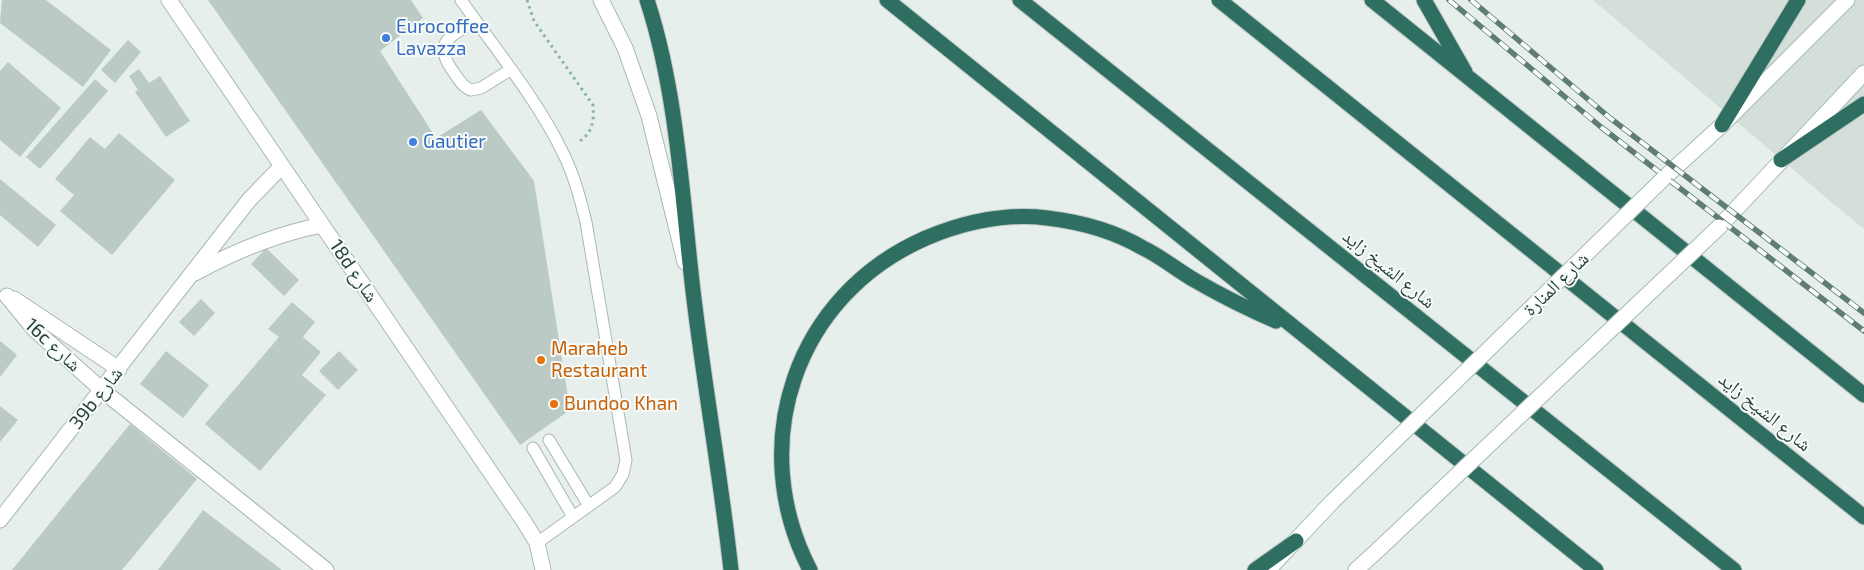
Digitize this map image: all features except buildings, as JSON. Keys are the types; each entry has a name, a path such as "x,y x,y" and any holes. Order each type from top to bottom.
{"highway":[{"path":"647,0 665,72 674,129 694,303 722,493 731,570"},
{"path":"887,0 1596,570"},
{"name":"شارع الشيخ زايد","path":"1020,0 1734,570"},
{"name":"شارع الشيخ زايد","path":"1219,0 1864,517"},
{"path":"1372,0 1864,395"},
{"path":"1424,0 1470,79"},
{"path":"1722,125 1798,0"},
{"path":"1781,160 1864,104"},
{"path":"810,570 798,547 787,513 781,478 782,433 786,406 796,372 812,339 832,309 884,261 913,244 944,230 978,221 1003,218 1046,218 1079,223 1112,233 1143,247 1225,297 1293,328"},
{"path":"1255,570 1296,541"},
{"path":"1572,551 1587,570"}],"street":[{"name":"18d شارع","path":"169,0 537,543"},
{"path":"601,0 624,48 649,116 694,303"},
{"name":"شارع المنارة","path":"1268,570 1332,502 1664,178 1722,125 1847,0"},
{"path":"1356,570 1719,227 1864,73"},
{"name":"39b شارع","path":"0,520 249,200 282,166"},
{"name":"39b شارع","path":"192,274 254,244 284,233 322,225"},
{"name":"16c شارع","path":"4,293 37,313 119,369"},
{"name":"16c شارع","path":"4,293 35,330 102,390 326,570"},
{"path":"537,543 543,570"}],"lane":[{"path":"461,0 545,121 563,153 577,187 586,222 626,460 623,474 616,487 537,543"},
{"path":"475,21 447,40 442,49 444,60 466,88 477,90 510,70"},
{"path":"549,440 589,506"},
{"path":"534,448 573,517"}],"path":[{"path":"527,0 534,22 593,105 594,121 587,136 563,153"}],"shaded area":[{"path":"1593,0 1864,0 1864,229 1836,206"}],"railway":[{"path":"1449,0 1601,127 1864,331"},
{"path":"1471,0 1610,118 1864,313"}],"place":[{"name":"Eurocoffee Lavazza","path":"386,38"},
{"name":"Gautier","path":"413,142"},
{"name":"Maraheb Restaurant","path":"541,360"},
{"name":"Bundoo Khan","path":"554,404"}]}
